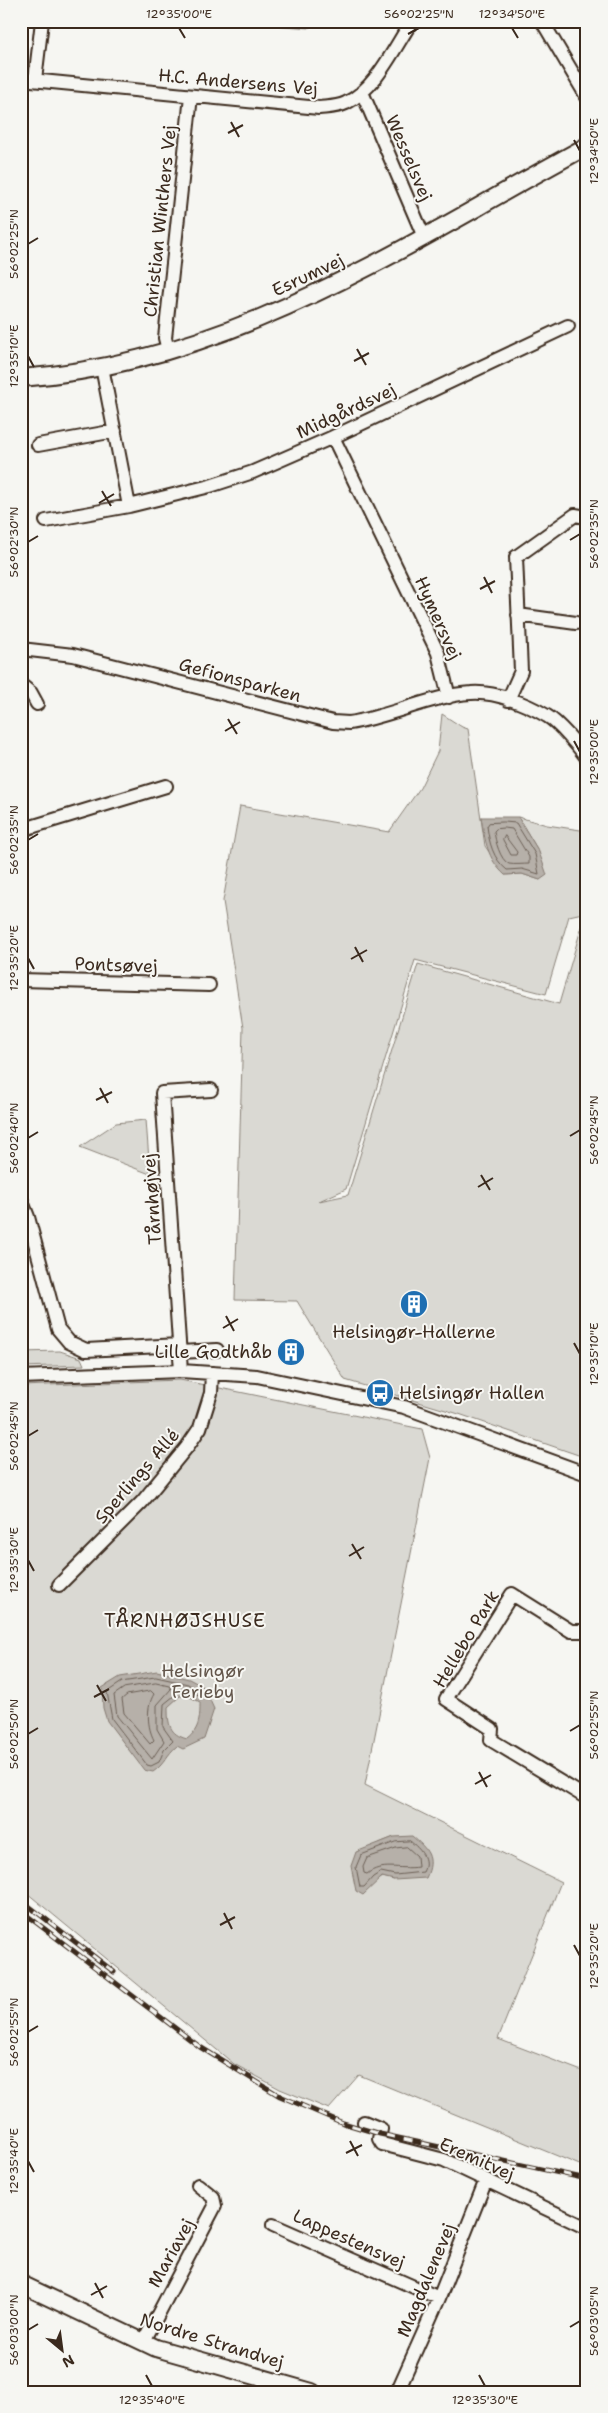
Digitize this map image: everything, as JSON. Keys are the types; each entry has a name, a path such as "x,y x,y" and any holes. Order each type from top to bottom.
{"main road":[{"name":"Esrumvej","path":"21,378 63,374 102,367 168,350 286,308 341,283 587,146"},
{"name":"Nordre Strandvej","path":"21,2284 143,2343 189,2358 312,2392"}],"street":[{"path":"35,80 42,21"},
{"name":"H.C. Andersens Vej","path":"21,79 319,108 346,103 362,92 376,76 412,21"},
{"path":"542,21 587,97"},
{"name":"Wesselsvej","path":"362,92 424,237"},
{"name":"Christian Winthers Vej","path":"168,350 166,338 191,96"},
{"name":"Midgårdsvej","path":"46,521 130,506 210,486 253,472 333,438 568,326"},
{"path":"102,367 130,506"},
{"path":"38,445 115,431"},
{"name":"Hymersvej","path":"333,438 438,653 449,697"},
{"path":"508,700 521,671 516,557 575,515 587,517"},
{"path":"518,614 576,623"},
{"name":"Gefionsparken","path":"21,649 73,654 334,722 349,724 449,697"},
{"path":"21,685 31,693 37,704"},
{"path":"449,697 472,693 508,700 549,717 587,758"},
{"path":"21,830 166,786"},
{"name":"Pontsøvej","path":"21,980 209,985"},
{"name":"Tårnhøjvej","path":"181,1371 162,1093 211,1090"},
{"path":"21,1199 28,1217 58,1329 69,1342 86,1350 217,1350"},
{"path":"21,1377 181,1371 257,1376 404,1407 587,1474"},
{"name":"Sperlings Allé","path":"59,1585 142,1502 187,1447 200,1428 211,1393 212,1373"},
{"name":"Hellebo Park","path":"587,1631 571,1631 512,1594 446,1699 492,1729 491,1740 587,1798"},
{"name":"Eremitvej","path":"364,2122 381,2129 379,2138 382,2144 444,2160 587,2228"},
{"name":"Magdalenevej","path":"397,2392 439,2298 486,2180"},
{"name":"Mariavej","path":"143,2343 215,2206 213,2197 198,2185"},
{"name":"Lappestensvej","path":"273,2225 439,2298"}],"green space":[{"path":"261,21 313,21 309,28 260,24"},
{"path":"442,714 468,729 485,846 505,875 522,874 540,880 539,852 518,817 547,825 587,831 587,912 569,916 546,994 415,960 346,1189 319,1201 348,1195 418,964 559,1004 583,922 587,923 587,1458 459,1414 345,1380 297,1301 235,1300 243,1028 223,901 240,806 389,832 420,788 438,751"},
{"path":"146,1120 150,1174 80,1147 116,1123"},
{"path":"60,1351 81,1358 84,1365 21,1367 21,1352"},
{"name":"Helsingør Ferieby","path":"180,1380 422,1429 430,1458 365,1785 561,1882 498,2039 587,2073 587,2168 359,2075 329,2109 280,2089 234,2064 21,1888 21,1386","holes":["394,1837 394,1880 383,1877 377,1881 379,1843"]}],"water":[{"path":"481,817 518,817 539,852 547,875 540,880 522,874 505,875 491,856"},
{"path":"157,1671 189,1679 204,1687 214,1709 204,1739 183,1749 177,1746 153,1772 144,1770 107,1721 103,1708 102,1688 120,1677","holes":["180,1696 190,1697 200,1702 200,1713 197,1727 187,1739 176,1734 171,1728 168,1718 168,1707"]},
{"path":"412,1836 426,1849 430,1859 426,1878 394,1880 382,1877 363,1895 356,1891 351,1866 356,1852 394,1837"}],"railway":[{"path":"21,1900 114,1972"},
{"path":"21,1911 200,2047 280,2096 343,2123 380,2134 587,2179"}],"place":[{"name":"Helsingør-Hallerne","path":"414,1304"},
{"name":"Lille Godthåb","path":"291,1352"},
{"name":"Helsingør Hallen","path":"380,1393"}],"district":[{"name":"TÅRNHØJSHUSE","path":"185,1620"}]}
